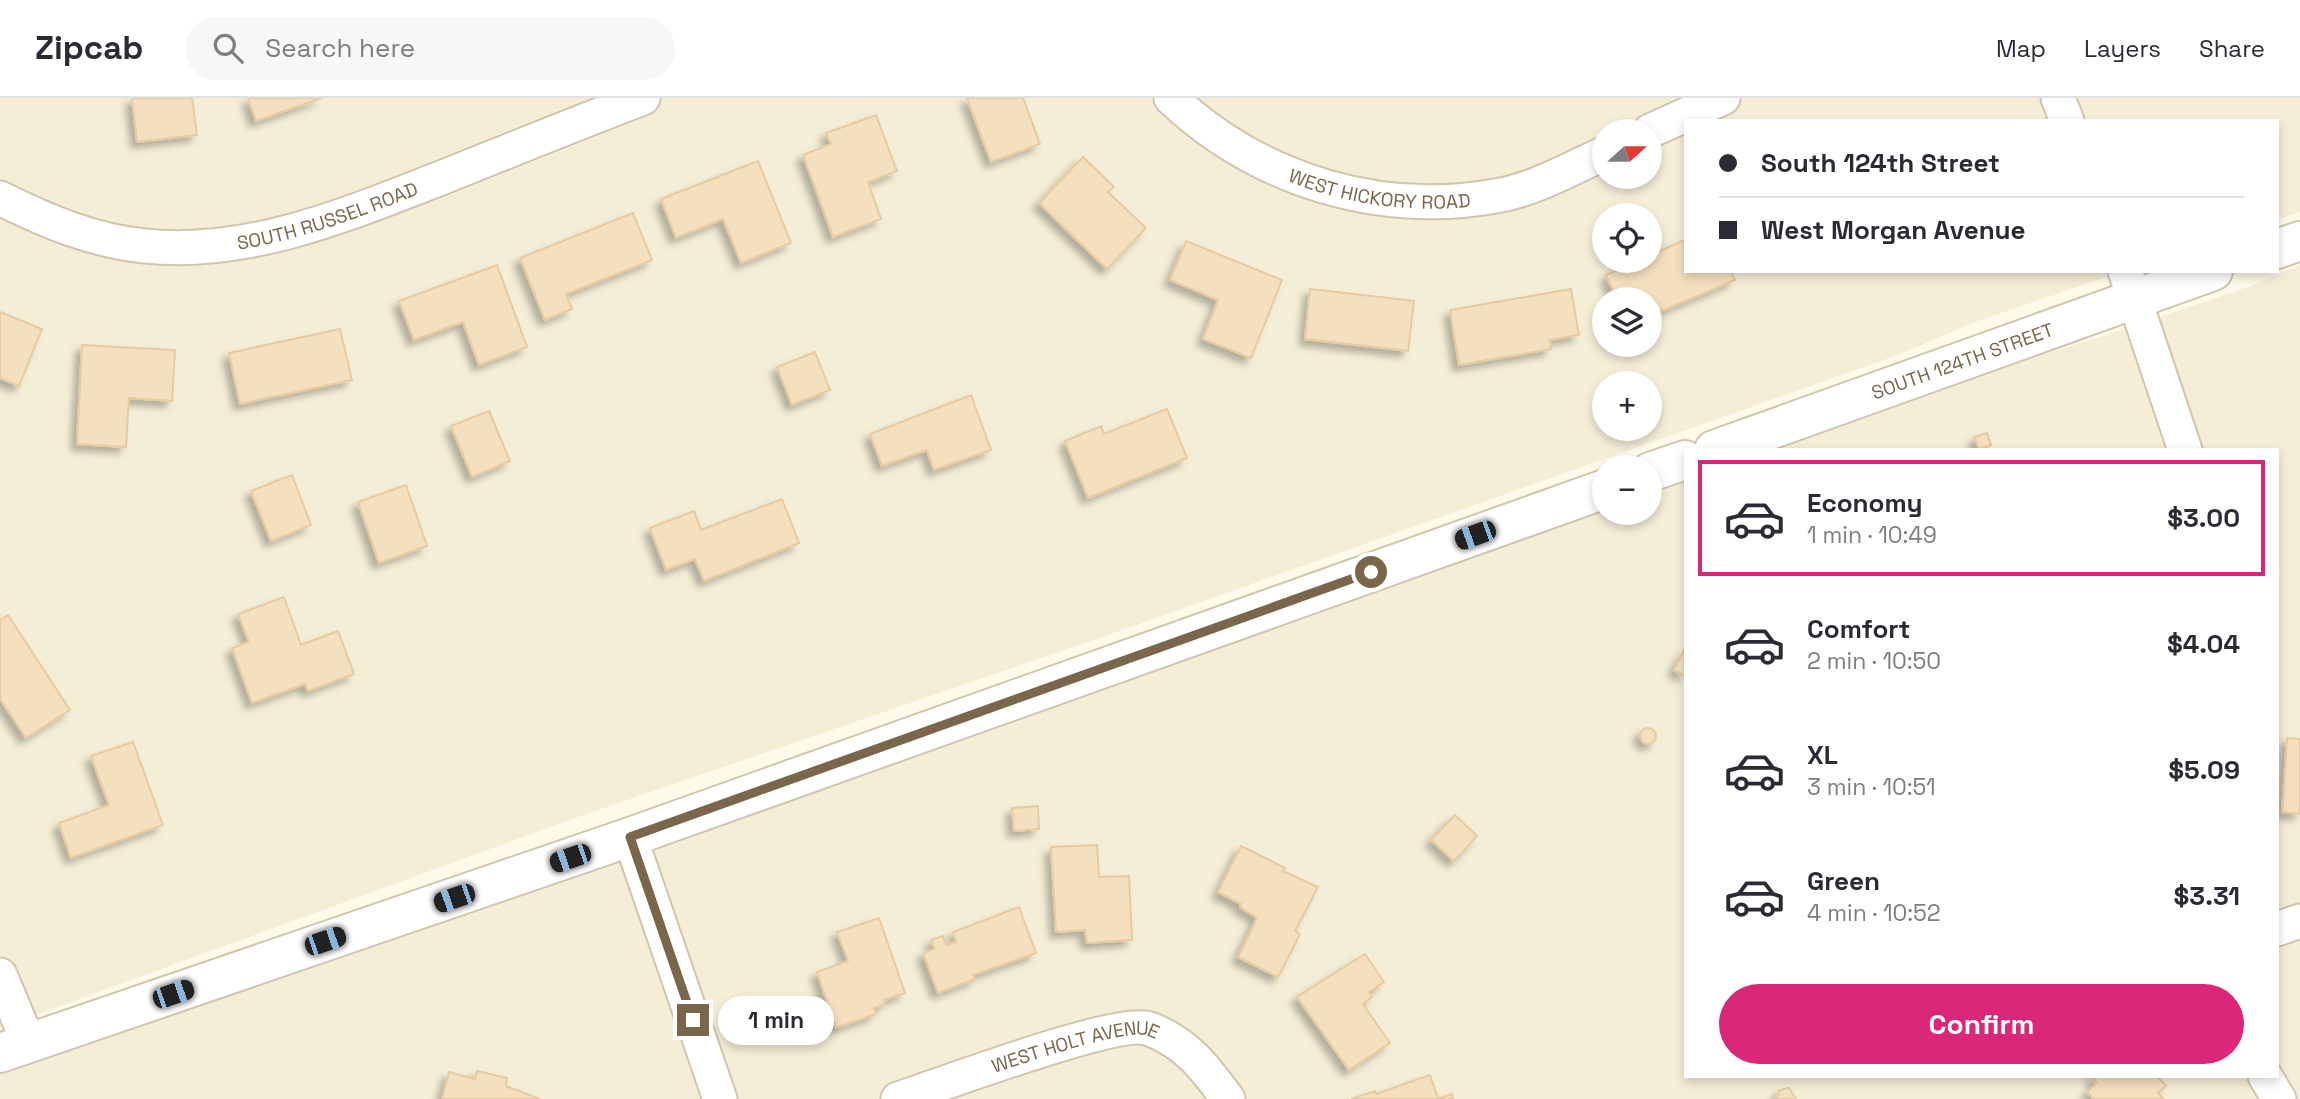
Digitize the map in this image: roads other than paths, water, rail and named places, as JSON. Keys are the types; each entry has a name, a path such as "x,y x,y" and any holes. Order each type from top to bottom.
{"street":[{"name":"WEST HICKORY ROAD","path":"1171,98 1202,127 1251,158 1310,184 1355,196 1459,201 1503,195 1539,183 1592,159"},
{"path":"1662,126 1723,98"},
{"path":"2058,98 2066,119"},
{"name":"SOUTH RUSSEL ROAD","path":"0,198 42,219 121,243 183,247 223,244 339,218 638,99"},
{"path":"2279,248 2300,240"},
{"name":"SOUTH 124TH STREET","path":"1719,448 2131,285 2202,273"},
{"path":"2131,285 2185,448"},
{"path":"1662,468 1684,460"},
{"path":"0,975 15,1045 630,837 1592,494"},
{"path":"630,837 720,1099"},
{"path":"2279,928 2300,921"},
{"name":"WEST HOLT AVENUE","path":"898,1099 1083,1037 1147,1027 1194,1054 1228,1099"},
{"path":"2266,1078 2279,1099"}]}
